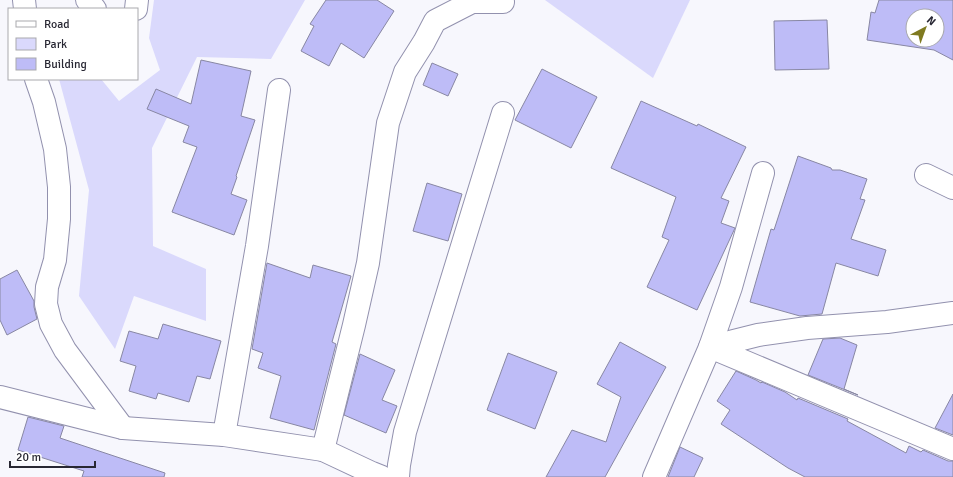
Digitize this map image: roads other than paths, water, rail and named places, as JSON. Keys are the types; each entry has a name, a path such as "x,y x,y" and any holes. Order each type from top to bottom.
{"street":[{"path":"87,0 95,8"},
{"path":"323,450 351,340 368,263 388,124 405,72 435,21 472,2 503,2"},
{"path":"36,80 44,102 55,149 59,187 59,219 54,260 47,287 46,304 51,324 65,350 123,428"},
{"path":"224,435 257,246 279,90"},
{"path":"398,477 405,432 503,113"},
{"path":"654,477 710,347 731,287 763,173"},
{"path":"926,175 953,188"},
{"path":"710,347 758,335 807,328 887,322 953,313"},
{"path":"710,347 953,449"},
{"path":"0,397 123,428 224,435 323,450 382,477"}]}
